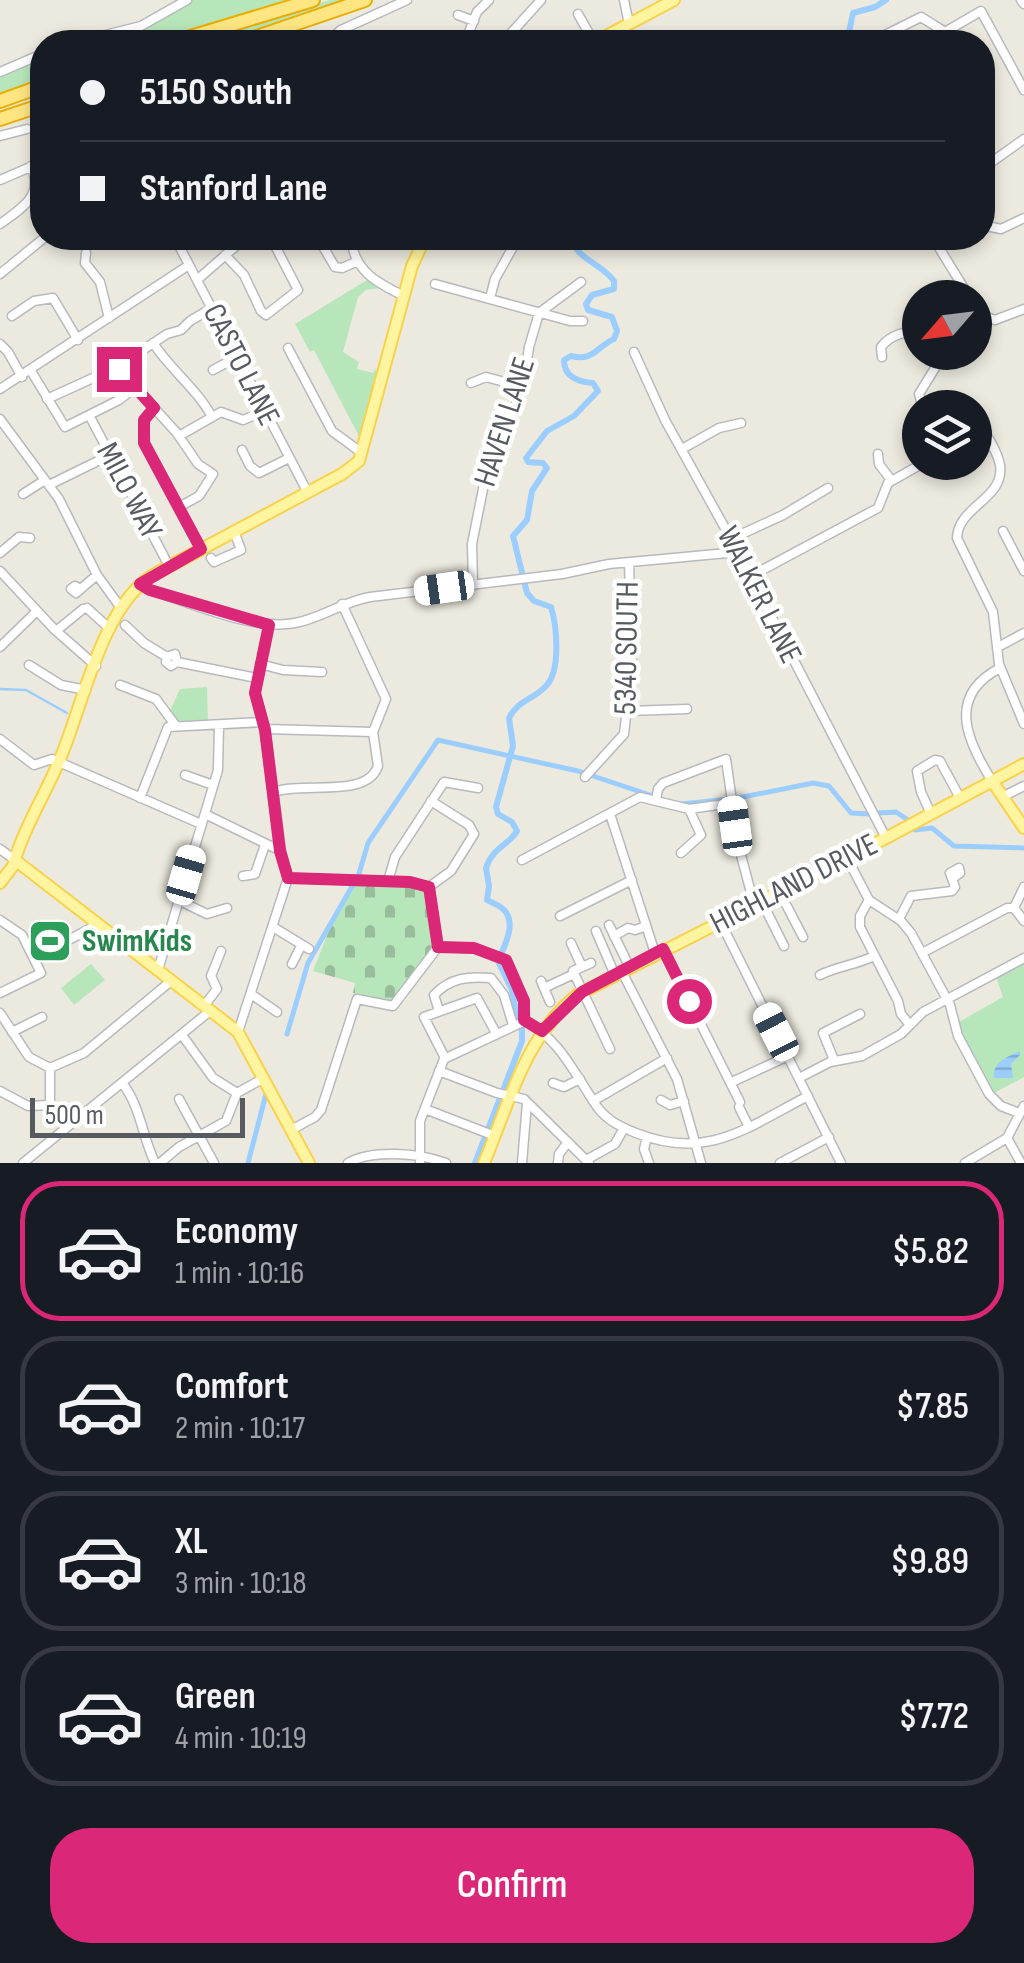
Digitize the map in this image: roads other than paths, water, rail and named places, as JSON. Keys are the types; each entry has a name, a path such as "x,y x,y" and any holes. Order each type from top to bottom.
{"highway":[{"path":"214,30 313,0"},
{"path":"277,30 365,0"},
{"path":"0,101 30,90"},
{"path":"0,119 30,109"}],"main road":[{"path":"617,30 674,0"},
{"path":"0,881 10,873 59,762 110,629 140,584 349,470 362,452 418,250"},
{"name":"HIGHLAND DRIVE","path":"484,1163 489,1134 505,1095 542,1031 582,992 1024,764"},
{"path":"992,781 1024,828"},
{"path":"14,860 238,1032 309,1163"}],"street":[{"path":"125,30 141,26 187,0"},
{"path":"341,30 407,0"},
{"path":"470,30 488,0"},
{"path":"513,30 541,0"},
{"path":"624,0 629,24"},
{"path":"948,30 979,11 990,30"},
{"path":"578,14 587,30"},
{"path":"458,15 474,21"},
{"path":"895,30 920,17 942,30"},
{"path":"995,39 1024,90"},
{"path":"0,72 30,59"},
{"path":"0,136 27,129"},
{"path":"995,160 1024,139"},
{"path":"0,180 30,166"},
{"path":"0,224 30,197"},
{"path":"995,228 1001,230 1024,218"},
{"path":"0,274 30,249"},
{"name":"CASTO LANE","path":"181,250 308,492"},
{"path":"197,280 232,250"},
{"path":"225,256 244,275 263,314 298,290 277,250"},
{"path":"326,250 337,268 358,260"},
{"path":"355,250 370,278 404,296"},
{"path":"490,298 495,279 511,250"},
{"path":"940,250 959,280"},
{"path":"86,252 85,263 100,282 110,318"},
{"path":"0,388 189,265"},
{"name":"HAVEN LANE","path":"473,585 472,538 488,470 523,386 539,313 582,282"},
{"path":"435,284 577,323 583,321"},
{"path":"12,316 34,301 53,298 78,340"},
{"path":"47,400 117,367 212,308"},
{"path":"992,319 1024,308"},
{"path":"882,356 885,342 902,334"},
{"path":"153,343 173,371 201,396 212,417"},
{"path":"0,344 22,376"},
{"path":"288,348 332,431 362,452"},
{"name":"WALKER LANE","path":"634,352 654,399 886,838"},
{"path":"213,370 237,357"},
{"path":"117,367 179,436 198,464 212,474 198,496 179,507"},
{"path":"32,370 64,426 136,388"},
{"path":"472,383 486,377 523,386"},
{"path":"154,408 144,420 143,437 201,549"},
{"path":"179,436 223,412 245,420 265,411"},
{"name":"MILO WAY","path":"89,416 170,566"},
{"path":"0,419 64,506 96,575 121,608"},
{"path":"682,449 719,428 741,422"},
{"path":"992,448 1000,472 993,491 962,519 957,538 993,612 1000,668 1024,724"},
{"path":"242,450 250,466 259,472 289,458"},
{"path":"878,454 891,480"},
{"path":"23,494 110,455"},
{"path":"295,469 307,464"},
{"path":"750,576 878,508 891,480 902,474"},
{"path":"731,539 828,488"},
{"path":"1004,531 1024,572"},
{"path":"211,558 214,562 241,550 234,532"},
{"path":"0,553 19,537 30,538"},
{"path":"140,584 269,625 304,622 342,604 629,563 738,552"},
{"name":"5340 SOUTH","path":"587,774 622,738 628,711 632,664 629,563"},
{"path":"0,571 56,631 96,666"},
{"path":"78,588 96,575"},
{"path":"274,792 291,786 353,786 366,782 378,766 372,732 386,699 342,604"},
{"path":"56,631 85,608 110,629"},
{"path":"0,647 37,611"},
{"path":"125,625 144,644 166,657 175,654 177,662 257,678"},
{"path":"238,1032 288,878 280,851 264,726 255,696 269,625"},
{"path":"998,647 1024,633"},
{"path":"260,664 283,670 322,672"},
{"path":"29,665 62,686 86,690"},
{"path":"992,781 970,739 966,719 974,689 1000,668"},
{"path":"120,686 156,699 172,727"},
{"path":"628,711 687,709"},
{"path":"158,970 218,768 220,726"},
{"path":"172,727 264,726 372,732"},
{"path":"140,798 172,727"},
{"path":"0,739 33,765 48,758 201,824"},
{"path":"657,798 663,783 726,759 738,844 758,902 784,946"},
{"path":"931,814 920,789 920,767 940,761 960,798"},
{"path":"186,774 213,784"},
{"path":"388,881 396,858 444,782 478,788"},
{"path":"1005,796 1024,786"},
{"path":"522,860 640,797 689,808 732,800"},
{"path":"429,887 451,871 474,834 468,825 431,801"},
{"path":"682,854 701,836 689,808"},
{"path":"205,814 280,851"},
{"path":"610,814 646,926 732,1082 750,1127"},
{"path":"242,876 255,875 265,845"},
{"path":"0,849 14,860"},
{"path":"847,858 869,900 908,928 947,1000 958,1036 989,1094 1001,1106 1021,1110 1008,1138 976,1160 964,1163"},
{"path":"288,878 410,882 429,887"},
{"path":"898,920 910,896 952,892 953,878"},
{"path":"560,916 632,880"},
{"path":"292,1130 320,1112 357,999 393,1006 438,947 429,887"},
{"path":"1014,908 1024,887"},
{"path":"779,891 803,937"},
{"path":"178,900 208,914 227,908"},
{"path":"869,900 860,922 910,1026"},
{"path":"922,953 1004,909 1014,908"},
{"path":"1014,908 1024,921"},
{"path":"0,920 22,935 40,973 0,993"},
{"path":"720,921 841,1163"},
{"path":"34,959 98,924"},
{"path":"609,925 621,970"},
{"path":"614,936 626,928 646,926"},
{"path":"273,927 305,948 292,964"},
{"path":"596,932 621,970 667,1058 701,1163"},
{"path":"571,943 582,968 582,992 610,1049"},
{"path":"438,947 474,948 509,965 524,1001 524,1020"},
{"path":"22,1163 182,1035 207,1008 217,989 212,976 222,951"},
{"path":"820,975 874,956"},
{"path":"799,1078 834,1060 858,1057 897,1036 919,1014 1024,958"},
{"path":"550,1002 542,984 582,968"},
{"path":"438,1011 434,996 444,986 465,977 493,979 504,995 513,1025"},
{"path":"50,1068 84,1053 171,981"},
{"path":"251,994 278,1012"},
{"path":"445,1058 424,1017 477,998 496,1034"},
{"path":"0,1013 29,1057 50,1068"},
{"path":"834,1060 824,1032 860,1014"},
{"path":"12,1032 42,1017"},
{"path":"420,1160 420,1125 445,1058 524,1020"},
{"path":"524,1020 558,1045 608,1119 670,1145 723,1138 808,1096"},
{"path":"182,1035 213,1078 237,1092"},
{"path":"732,1082 788,1056"},
{"path":"594,1100 667,1058"},
{"path":"50,1068 50,1105 65,1128"},
{"path":"439,1071 527,1103 587,1162 615,1144 624,1128"},
{"path":"123,1084 137,1105 146,1144 158,1163 228,1119 237,1092 264,1078"},
{"path":"553,1084 564,1087 580,1079"},
{"path":"0,1091 28,1106 50,1105"},
{"path":"180,1099 214,1163"},
{"path":"662,1100 670,1105 684,1101"},
{"path":"522,1163 527,1103"},
{"path":"425,1109 489,1134"},
{"path":"648,1137 644,1149 649,1163"},
{"path":"780,1163 829,1137"},
{"path":"1008,1138 1021,1163"},
{"path":"558,1163 568,1142"},
{"path":"348,1163 365,1155 446,1163"}],"water":[{"path":"1020,1051 1011,1064 1013,1078 994,1078 998,1064"}],"waterway":[{"path":"849,30 853,13 886,0"},
{"path":"517,1018 512,990 498,961 509,921 503,909 487,900 486,868 492,856 517,831 512,822 498,814 496,807 513,746 509,718 551,679 556,648 551,607 534,601 527,593 513,536 527,520 532,491 547,468 526,458 547,431 574,416 598,391 593,383 569,374 564,360 590,355 614,339 617,331 612,317 588,310 586,304 592,295 614,289 614,281 577,250"},
{"path":"0,689 26,690 67,713"},
{"path":"358,877 368,843 438,740 578,771 656,797"},
{"path":"733,799 813,783 829,786 851,813 869,814"},
{"path":"681,804 730,799"},
{"path":"878,813 896,812 908,820"},
{"path":"915,830 932,828 954,846 1024,848"},
{"path":"287,1034 308,963 354,883"},
{"path":"475,1163 522,1041 522,1027"},
{"path":"248,1163 266,1094"}],"place":[{"name":"SwimKids","path":"50,941"}]}
